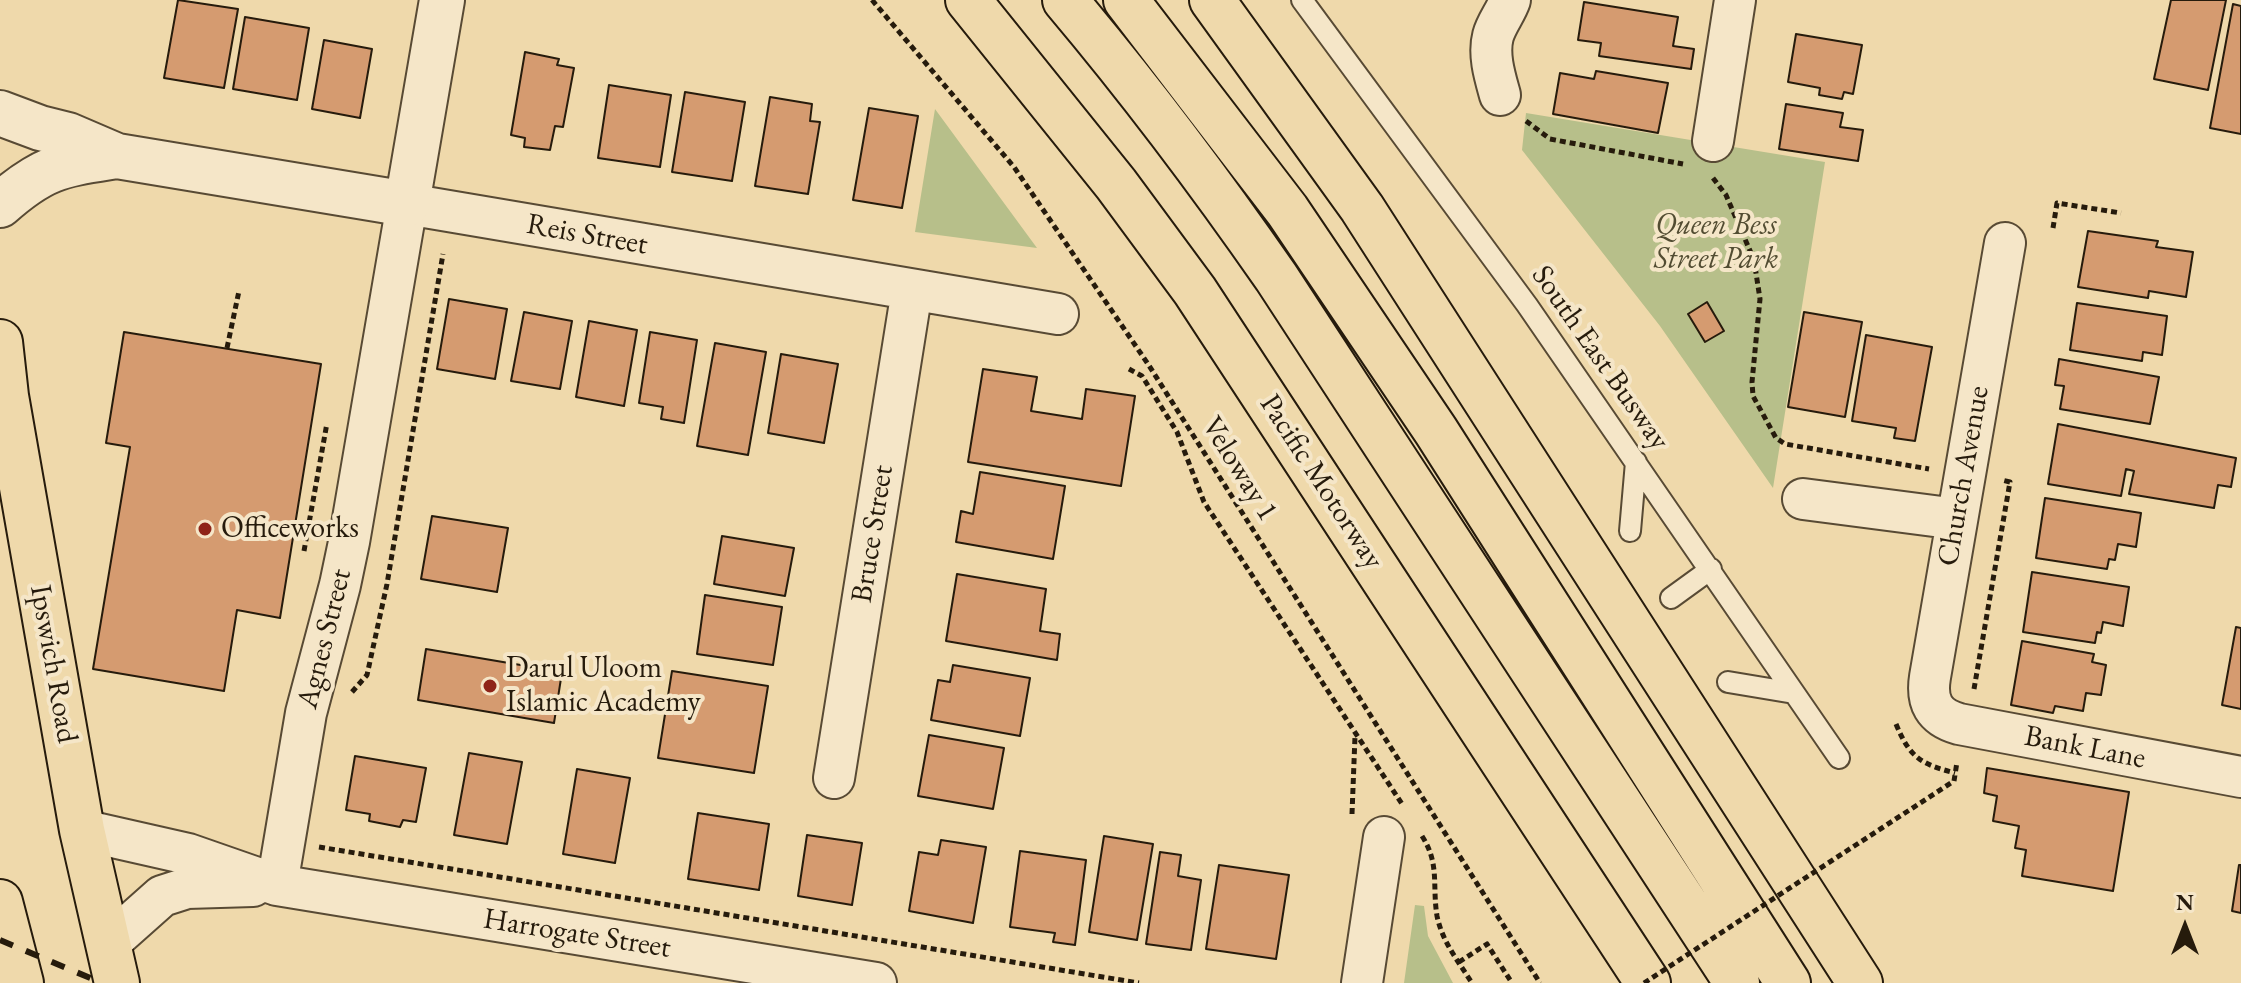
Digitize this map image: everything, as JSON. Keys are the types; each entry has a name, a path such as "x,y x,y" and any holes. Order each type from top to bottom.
{"highway":[{"name":"Pacific Motorway","path":"968,0 1097,159 1195,291 1646,983"},
{"path":"1065,0 1163,121 1267,265 1737,983"},
{"path":"1126,0 1305,236 1436,431 1788,983"},
{"path":"1212,0 1362,208 1860,983"},
{"name":"Ipswich Road","path":"0,342 6,396 82,830 112,964"},
{"path":"0,902 21,983"}],"street":[{"path":"407,204 442,0"},
{"path":"1500,95 1493,65 1493,32 1510,0"},
{"path":"1704,159 1735,0"},
{"name":"Reis Street","path":"0,113 68,135 117,156 1058,314"},
{"name":"Reis Street","path":"0,205 22,185 53,167 117,156"},
{"name":"Agnes Street","path":"277,885 306,713 349,542 407,204"},
{"name":"Church Avenue","path":"1953,706 1929,699 1929,685 2005,243"},
{"name":"Bruce Street","path":"834,778 912,290"},
{"path":"1803,499 1957,519"},
{"name":"Bank Lane","path":"1953,706 1946,719 1959,724 2241,777"},
{"name":"Harrogate Street","path":"82,830 188,854 277,885 876,983"},
{"path":"1362,983 1384,837"},
{"name":"Harrogate Street","path":"112,964 154,902 173,892 187,888 277,885"}],"lane":[{"name":"South East Busway","path":"1302,0 1527,305 1839,758"},
{"path":"1630,531 1636,462"},
{"path":"1671,598 1711,569"},
{"path":"1728,682 1794,693"}],"path":[{"name":"Veloway 1","path":"872,0 1014,167 1148,364 1330,656 1540,983"},
{"path":"1500,95 1539,133 1550,139 1704,159 1726,195 1754,260 1760,299 1753,396 1776,438 1785,444 2010,482 1953,706"},
{"path":"2053,228 2057,203 2121,213"},
{"path":"227,348 239,291"},
{"path":"1129,369 1142,376 1170,421 1204,502 1355,735 1352,815 1384,837"},
{"path":"304,553 329,412"},
{"path":"1646,983 1954,781 1956,766"},
{"path":"312,846 1139,983"},
{"path":"1472,983 1459,962 1487,944 1512,983"}],"green space":[{"path":"935,109 1037,248 915,232"},
{"name":"Queen Bess Street Park","path":"1526,113 1825,162 1773,488 1660,326 1522,150"},
{"path":"1415,905 1424,906 1428,936 1453,983 1404,983"}],"building":[{"path":"178,0 238,9 224,88 164,78"},
{"path":"2171,0 2226,0 2208,90 2154,79"},
{"path":"1584,2 1678,17 1673,46 1694,49 1691,69 1599,56 1601,43 1578,40"},
{"path":"2233,4 2241,6 2241,134 2210,128"},
{"path":"245,17 309,28 297,100 233,89"},
{"path":"1796,34 1862,45 1853,94 1844,92 1842,99 1819,95 1820,88 1788,82"},
{"path":"324,40 372,49 360,118 312,109"},
{"path":"525,52 559,59 557,65 574,68 563,127 555,126 550,150 524,147 525,138 511,135"},
{"path":"1596,71 1668,83 1658,133 1553,114 1560,73 1594,79"},
{"path":"609,85 671,95 660,167 598,158"},
{"path":"685,92 745,102 732,181 672,172"},
{"path":"770,97 812,104 810,121 820,122 808,194 755,186"},
{"path":"1786,104 1843,113 1840,127 1863,130 1858,161 1779,149"},
{"path":"869,108 918,116 902,208 853,200"},
{"path":"2088,231 2158,241 2156,247 2193,252 2186,297 2149,291 2148,298 2078,287"},
{"path":"449,299 507,309 495,379 437,369"},
{"path":"1707,302 1724,331 1705,342 1688,314"},
{"path":"2077,303 2167,316 2162,355 2143,352 2142,361 2070,350"},
{"path":"524,312 572,321 560,389 511,381"},
{"path":"1804,312 1862,322 1845,417 1788,407"},
{"path":"589,321 637,330 624,406 576,397"},
{"name":"Officeworks","path":"124,332 321,364 280,618 237,610 224,691 93,669 130,447 106,443"},
{"path":"650,332 697,340 684,423 661,419 663,407 639,403"},
{"path":"1866,335 1932,347 1915,441 1894,438 1896,428 1852,421"},
{"path":"715,343 766,352 748,455 697,446"},
{"path":"781,354 838,364 824,443 768,433"},
{"path":"2059,359 2159,377 2150,424 2060,409 2064,386 2055,385"},
{"path":"983,369 1037,377 1031,411 1082,419 1086,389 1135,396 1121,486 968,462"},
{"path":"2058,424 2236,458 2231,487 2218,485 2214,508 2129,494 2134,471 2126,469 2121,496 2048,484"},
{"path":"980,472 1065,486 1053,559 956,542 961,511 973,514"},
{"path":"2045,498 2141,513 2136,547 2118,544 2115,560 2109,559 2107,569 2036,558"},
{"path":"432,516 508,528 497,592 421,579"},
{"path":"722,536 794,548 785,596 714,584"},
{"path":"2032,572 2129,587 2123,626 2103,622 2095,643 2023,632"},
{"path":"957,574 1046,589 1040,631 1060,634 1057,660 946,641"},
{"path":"705,595 782,607 773,665 697,654"},
{"path":"2236,627 2241,628 2241,709 2222,705"},
{"path":"2022,641 2094,654 2092,662 2106,665 2101,695 2086,693 2083,711 2055,706 2053,713 2011,705"},
{"name":"Darul Uloom Islamic Academy","path":"426,649 562,672 554,723 418,700"},
{"path":"953,665 1030,678 1020,736 931,720 938,680 950,682"},
{"path":"672,671 768,686 754,773 658,758"},
{"path":"929,735 1004,748 993,809 918,796"},
{"path":"469,753 522,762 507,844 454,835"},
{"path":"355,756 426,768 416,822 403,820 400,827 369,821 370,814 346,810"},
{"path":"1987,768 2129,792 2113,891 2022,876 2026,850 2015,848 2019,826 1993,821 1997,796 1984,793"},
{"path":"577,769 630,778 615,863 563,854"},
{"path":"698,813 769,824 759,890 688,879"},
{"path":"807,835 862,843 852,905 798,896"},
{"path":"1104,836 1153,844 1137,940 1089,932"},
{"path":"941,840 986,847 973,923 909,911 919,852 938,855"},
{"path":"1020,851 1086,860 1075,945 1053,942 1055,933 1010,927"},
{"path":"1160,852 1181,855 1178,876 1201,880 1191,950 1146,944"},
{"path":"1219,865 1289,875 1276,959 1206,949"},
{"path":"2241,865 2241,913 2232,911"}],"railway":[{"path":"0,940 102,983"}],"place":[{"name":"Officeworks","path":"205,529"},
{"name":"Darul Uloom Islamic Academy","path":"490,686"}]}
